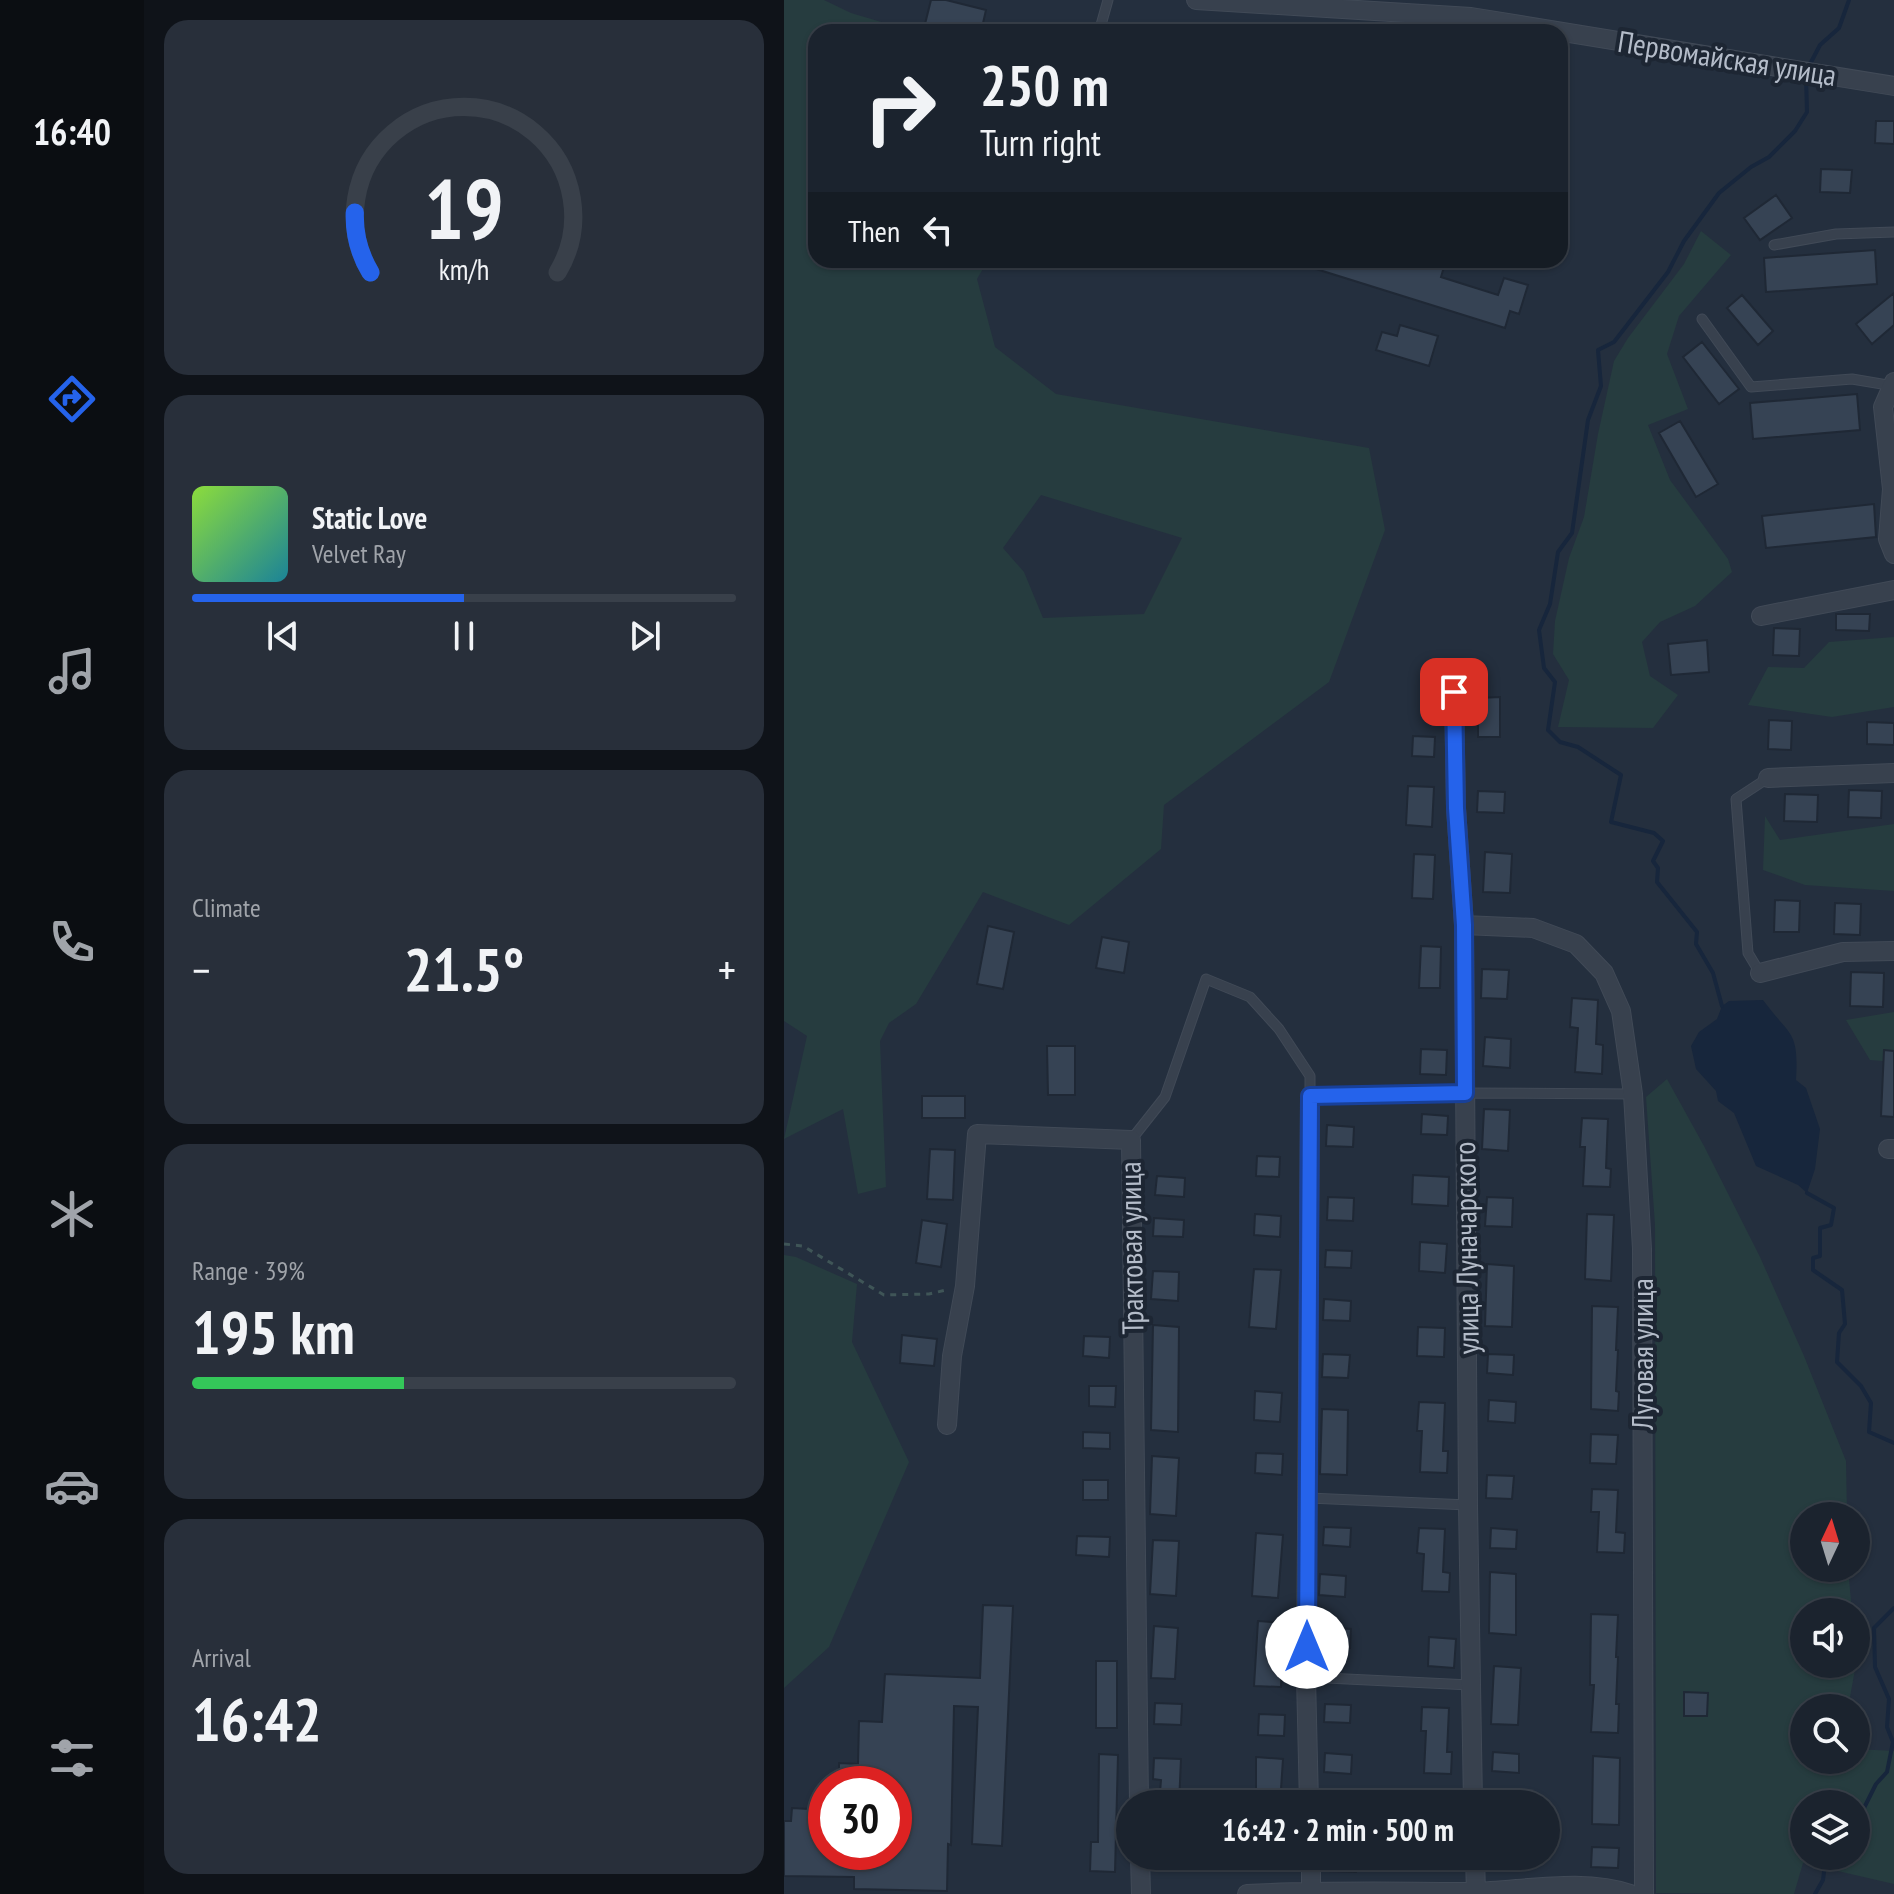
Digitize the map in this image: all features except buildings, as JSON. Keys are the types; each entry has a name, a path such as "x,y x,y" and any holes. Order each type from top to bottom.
{"street":[{"name":"Первомайская улица","path":"1196,0 1471,17 1514,24"},
{"name":"Первомайская улица","path":"1568,33 1894,86"},
{"path":"1894,384 1883,407 1892,489 1888,539 1894,554"},
{"path":"1761,616 1894,590"},
{"name":"улица Луначарского","path":"1454,692 1456,808 1464,925 1473,1790"},
{"path":"1768,778 1894,773"},
{"name":"Луговая улица","path":"1464,925 1533,928 1576,944 1604,973 1621,1011 1633,1094 1642,1249 1644,1894"},
{"path":"1760,973 1843,952 1894,951"},
{"path":"1309,1790 1306,1677 1310,1096"},
{"name":"Трактовая улица","path":"947,1425 952,1356 965,1286 977,1134 1131,1140 1139,1790"},
{"path":"1140,1870 1141,1894"},
{"path":"1311,1870 1311,1892"},
{"path":"1475,1870 1476,1893"},
{"path":"1247,1894 1476,1893 1559,1887 1613,1888 1630,1894"}],"lane":[{"path":"1101,24 1108,0"},
{"path":"1774,245 1836,234 1894,232"},
{"path":"1702,319 1751,387 1852,379 1894,384"},
{"path":"1760,973 1748,953 1736,799 1768,778"},
{"path":"1131,1140 1165,1097 1206,979 1250,997 1279,1029 1310,1076 1310,1096 1633,1094"},
{"path":"1309,1498 1468,1505"},
{"path":"1306,1677 1470,1685"}],"path":[{"path":"784,1244 803,1246 884,1295 929,1294 965,1286"}],"green space":[{"path":"784,0 824,0 851,13 888,24 808,24 808,268 983,268 977,279 995,347 1056,394 1369,448 1385,530 1329,682 1164,805 1161,849 1069,925 983,892 916,1004 889,1023 880,1041 886,1187 858,1194 843,1109 784,1139 807,1036 784,1021","holes":["1041,495 1182,538 1144,614 1043,618 1024,572 1003,548"]},
{"path":"1701,231 1731,255 1679,316 1667,354 1688,409 1648,425 1670,480 1728,559 1732,572 1695,606 1660,622 1642,642 1650,676 1678,695 1653,728 1558,727 1569,680 1553,654 1555,621 1569,558 1584,517 1614,361 1684,264"},
{"path":"1894,637 1894,707 1832,717 1748,705 1768,667 1804,668 1829,642"},
{"path":"1765,816 1780,840 1894,824 1894,891 1805,885 1763,870"},
{"path":"1894,1012 1894,1062 1870,1060 1846,1020"},
{"path":"1667,1079 1760,1257 1846,1461 1847,1502 1790,1502 1790,1582 1849,1582 1851,1598 1790,1598 1790,1678 1853,1678 1851,1694 1790,1694 1790,1774 1870,1774 1870,1750 1894,1751 1894,1884 1833,1870 1870,1870 1870,1790 1790,1790 1790,1870 1801,1870 1794,1894 1656,1893 1655,1225 1646,1097"},
{"path":"784,1255 796,1257 857,1284 852,1342 909,1462 829,1647 784,1688"}],"water":[{"path":"1763,1000 1791,1035 1796,1051 1796,1080 1806,1088 1820,1129 1815,1169 1807,1193 1798,1185 1756,1166 1734,1113 1718,1101 1716,1091 1696,1069 1691,1046 1699,1032 1717,1019 1722,1006 1729,1001"}],"waterway":[{"path":"1808,68 1820,45 1839,28 1849,0"},
{"path":"1722,1006 1713,973 1696,944 1697,932 1657,882 1658,868 1653,861 1663,841 1654,833 1611,822 1621,775 1578,747 1560,742 1548,730 1555,682 1544,668 1539,630 1550,604 1558,552 1572,533 1588,420 1601,386 1598,350 1614,342 1668,272 1684,241 1719,193 1751,167 1769,157 1795,131 1807,112 1806,76"},
{"path":"1807,1193 1834,1208 1831,1225 1820,1228 1820,1256 1813,1258 1813,1270 1842,1290 1845,1324 1839,1333 1837,1362 1861,1386 1871,1403 1869,1432 1894,1443"},
{"path":"1870,1796 1887,1772 1893,1742 1887,1727 1889,1699 1875,1667 1874,1628 1894,1608"},
{"path":"1815,1894 1823,1880 1824,1870"}],"route":[{"path":"1307,1647 1310,1096 1465,1093 1464,925 1456,808 1454,692"}]}
